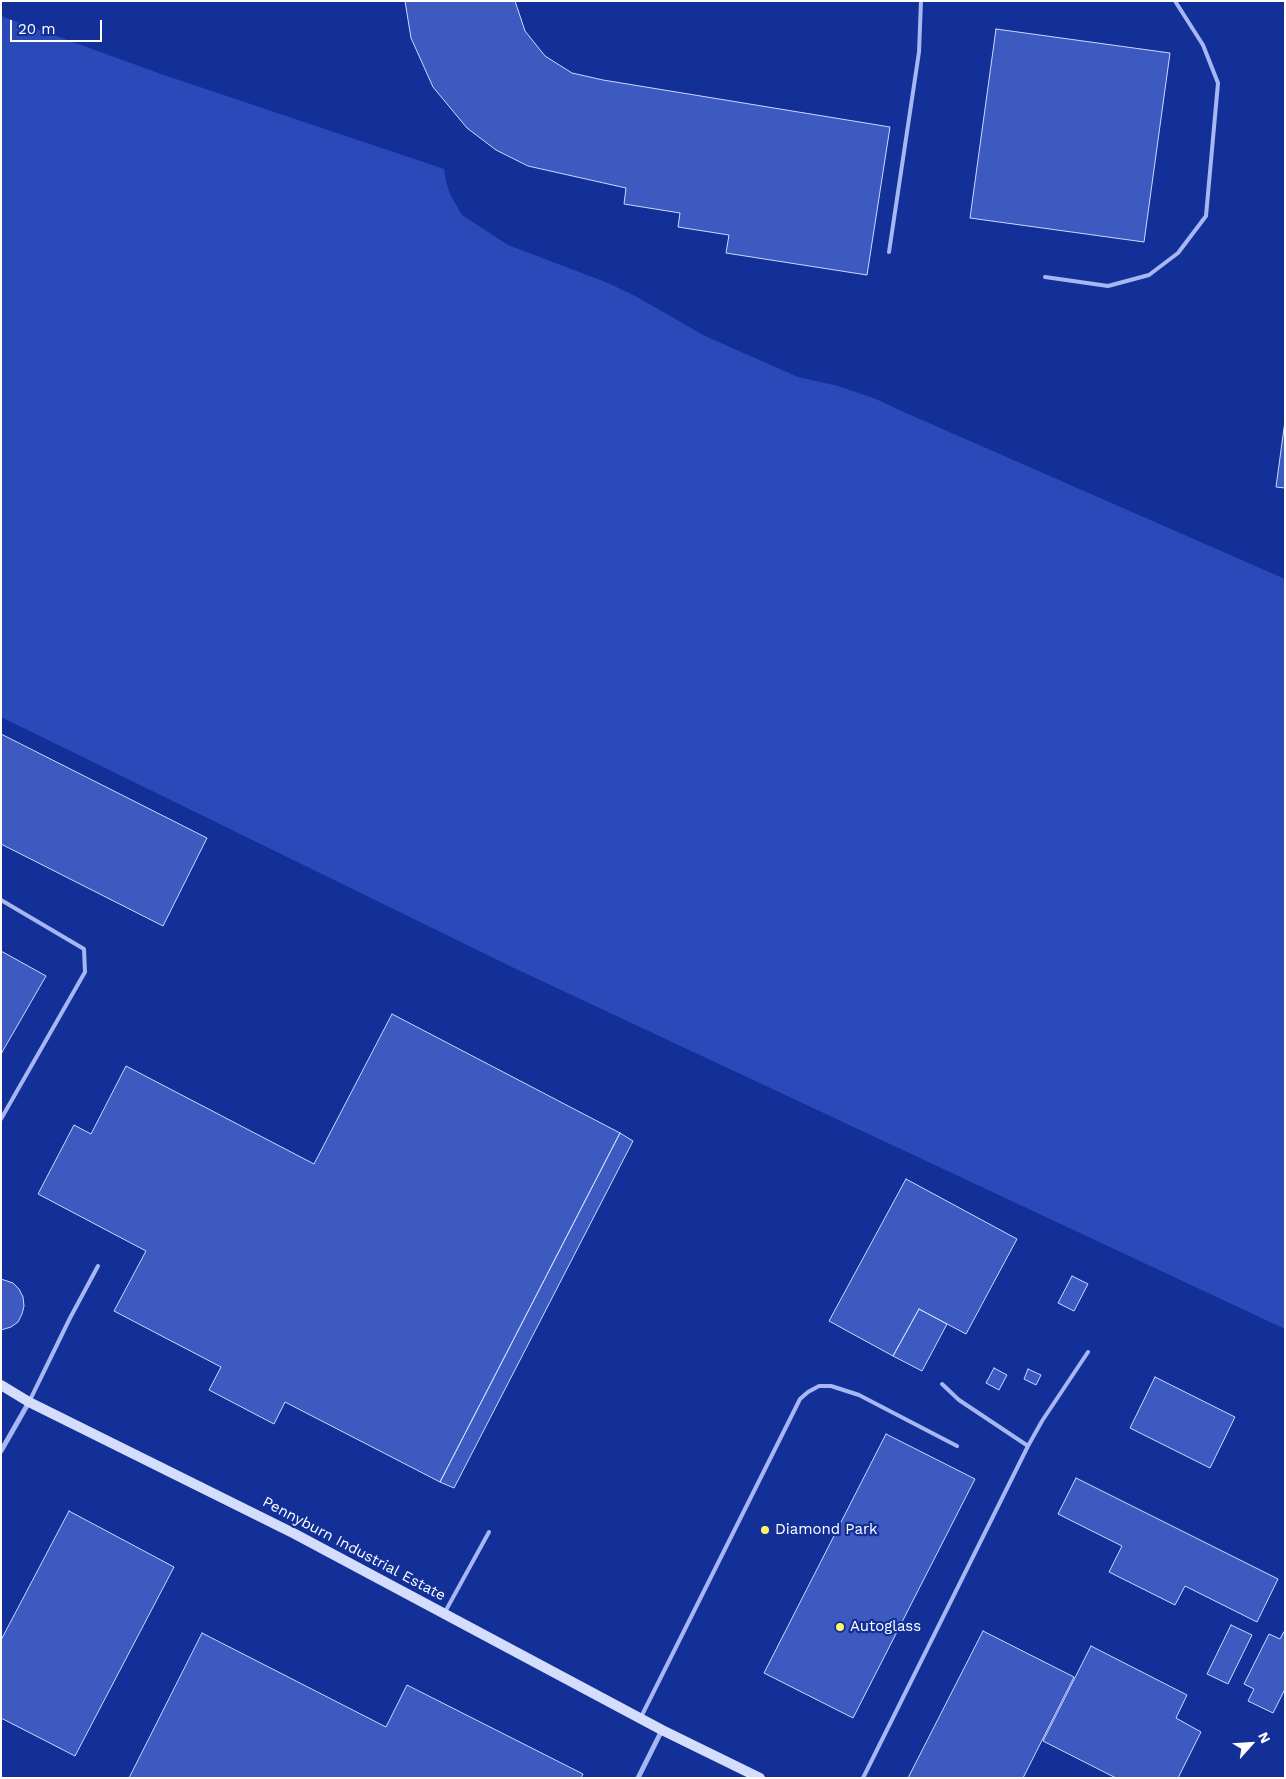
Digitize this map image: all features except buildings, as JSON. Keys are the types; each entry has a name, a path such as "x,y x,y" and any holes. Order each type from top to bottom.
{"street":[{"name":"Pennyburn Industrial Estate","path":"1,1385 29,1402 295,1534 662,1730 760,1778"},
{"path":"1,1451 29,1402"},
{"path":"638,1778 662,1730"}],"lane":[{"path":"889,252 919,52 921,1"},
{"path":"1045,277 1108,286 1149,275 1178,252 1206,216 1218,83 1203,45 1175,1"},
{"path":"1,900 84,949 85,972 1,1119"},
{"path":"29,1402 98,1266"},
{"path":"863,1778 1028,1446 1042,1421 1088,1352"},
{"path":"942,1384 959,1400 1028,1446"},
{"path":"640,1718 800,1398 819,1386 831,1386 859,1395 957,1446"},
{"path":"444,1614 489,1532"}],"shaded area":[{"path":"1,16 161,74 444,169 450,194 462,215 508,245 608,283 637,297 705,336 798,377 838,386 876,399 1285,579 1285,1329 514,968 1,717"}],"place":[{"name":"Diamond Park","path":"765,1530"},
{"name":"Autoglass","path":"840,1627"}]}
